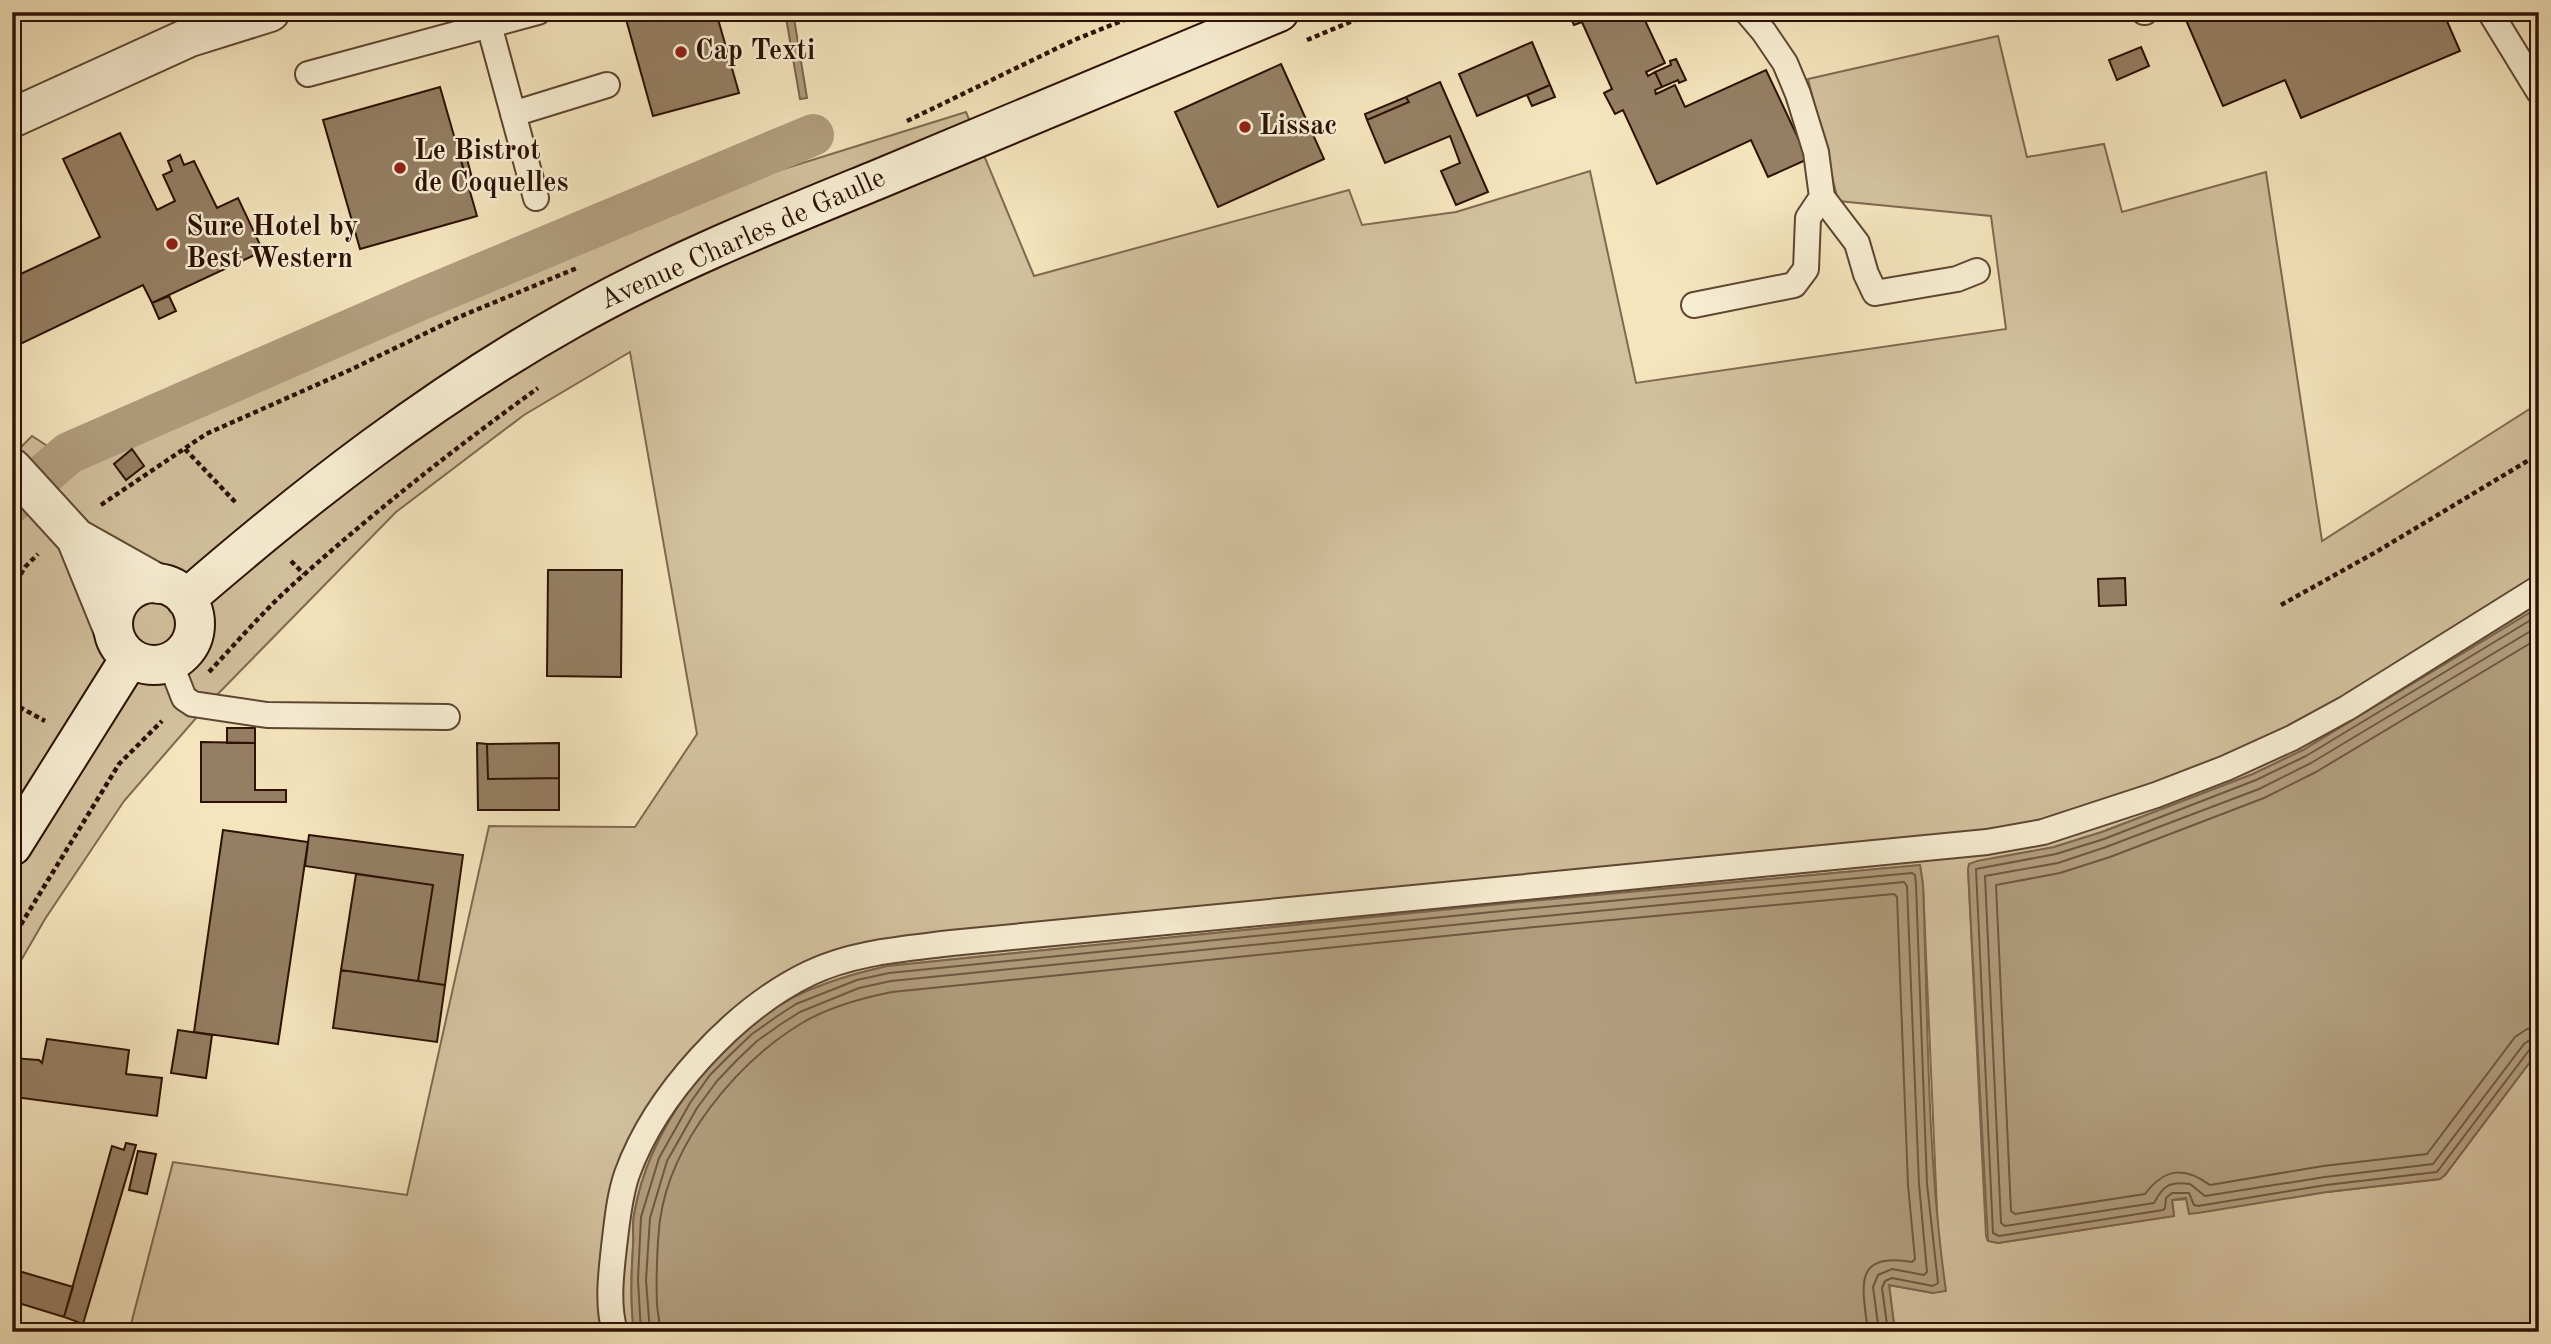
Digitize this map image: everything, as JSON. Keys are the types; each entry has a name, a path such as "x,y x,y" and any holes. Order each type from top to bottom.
{"main road":[{"path":"12,118 190,37 270,12"},
{"name":"Avenue Charles de Gaulle","path":"12,846 122,644 114,616 122,598 138,586 172,591 464,383 607,299 727,241 1279,12"},
{"path":"12,468 64,526 122,644 150,665 170,662 181,655 193,638 195,618 172,591 64,526"}],"lane":[{"path":"307,74 485,19 538,12"},
{"path":"1747,12 1784,62 1798,94 1816,152 1822,197 1857,243 1875,293 1956,279 1977,271"},
{"path":"2490,12 2539,92"},
{"path":"485,19 536,198"},
{"path":"513,114 607,85"},
{"path":"1694,305 1794,285 1806,269 1808,218 1822,197"},
{"path":"615,1332 610,1279 618,1213 627,1175 645,1132 693,1067 754,1006 811,972 866,955 951,943 1973,844 2043,832 2168,791 2292,738 2347,708 2539,588"},
{"path":"170,662 184,698 193,704 267,715 447,717"}],"path":[{"path":"1305,41 1374,12"},
{"path":"12,939 118,764 296,581 431,466 548,381"},
{"path":"2281,605 2376,552 2539,454"}],"shaded area":[{"path":"1998,36 2027,157 2104,144 2122,212 2266,172 2322,541 2539,403 2539,607 2303,750 2253,774 2102,832 1968,869 1988,1241 1998,1243 2174,1216 2172,1200 2327,1192 2440,1179 2539,1050 2539,1332 1895,1332 1889,1285 1933,1293 1938,1234 1920,865 888,966 864,972 803,993 764,1015 712,1062 670,1120 654,1151 634,1215 631,1290 634,1332 129,1332 173,1162 407,1195 489,826 635,827 697,734 630,352 524,415 396,512 210,702 124,801 45,919 12,976 12,456 32,436 75,464 735,184 966,112 1034,276 1349,190 1362,225 1456,212 1590,171 1636,383 2006,329 1991,216 1838,201 1808,79"}],"water":[{"path":"785,12 793,12 807,98 800,99"},
{"path":"2539,607 2539,1050 2445,1175 2440,1179 2327,1192 2189,1214 2186,1198 2172,1200 2174,1216 1998,1243 1988,1241 1969,864 2054,847 2102,832 2253,774 2303,750"},
{"path":"1920,865 1935,1190 1946,1291 1933,1293 1889,1285 1895,1332 634,1332 631,1290 634,1215 654,1151 670,1120 712,1062 737,1037 764,1015 792,998 827,983 888,966"}],"building":[{"name":"Cap Texti","path":"624,12 716,12 739,93 653,116"},
{"path":"1568,12 1641,12 1665,63 1646,72 1648,76 1655,72 1662,87 1655,90 1656,94 1675,85 1685,107 1766,70 1808,159 1768,177 1751,140 1657,184 1623,110 1615,114 1604,93 1612,89 1582,22 1574,25"},
{"path":"2204,12 2443,12 2460,51 2301,118 2285,80 2223,106 2186,20"},
{"path":"1532,42 1550,85 1477,116 1459,74"},
{"path":"2141,47 2149,66 2117,80 2109,60"},
{"path":"1676,59 1686,80 1679,83 1678,80 1662,87 1655,72 1671,65 1670,61"},
{"path":"1281,64 1324,159 1218,207 1175,112"},
{"path":"1440,82 1488,192 1456,205 1441,171 1460,163 1450,136 1385,163 1367,120 1409,102 1406,97"},
{"path":"1550,85 1555,97 1532,106 1527,95"},
{"name":"Le Bistrot de Coquelles","path":"440,87 477,216 360,249 323,120"},
{"path":"1406,97 1409,102 1367,120 1365,114"},
{"name":"Sure Hotel by Best Western","path":"120,133 157,210 175,201 163,175 172,171 168,161 180,155 184,165 194,161 217,208 238,198 263,251 152,303 143,285 12,348 12,278 100,237 63,159"},
{"path":"466,155 472,178 466,179 460,157"},
{"path":"169,296 176,311 159,319 152,303"},
{"path":"132,449 144,466 126,480 114,464"},
{"path":"548,570 622,570 621,677 547,676"},
{"path":"2125,578 2126,605 2099,606 2098,579"},
{"path":"227,728 255,728 255,743 227,743"},
{"path":"201,742 255,743 255,790 286,790 286,802 201,802"},
{"path":"477,743 487,744 488,779 559,778 559,810 478,810"},
{"path":"559,743 559,778 488,779 487,744"},
{"path":"223,830 308,842 278,1044 194,1032"},
{"path":"309,835 463,855 445,985 418,981 433,885 305,866"},
{"path":"356,874 433,885 418,981 341,970"},
{"path":"341,970 445,985 437,1042 333,1028"},
{"path":"178,1030 212,1035 206,1078 171,1073"},
{"path":"47,1039 129,1050 126,1074 162,1078 157,1116 15,1097 12,1102 12,1058 39,1060 42,1063"},
{"path":"126,1143 136,1145 83,1324 64,1317 112,1146 124,1150"},
{"path":"138,1151 156,1154 147,1194 129,1190"},
{"path":"12,1269 73,1287 64,1317 12,1301"}],"waterway":[{"path":"12,502 69,453 419,300 813,135"}],"place":[{"name":"Cap Texti","path":"681,52"},
{"name":"Lissac","path":"1245,127"},
{"name":"Le Bistrot de Coquelles","path":"400,168"},
{"name":"Sure Hotel by Best Western","path":"172,244"}]}
